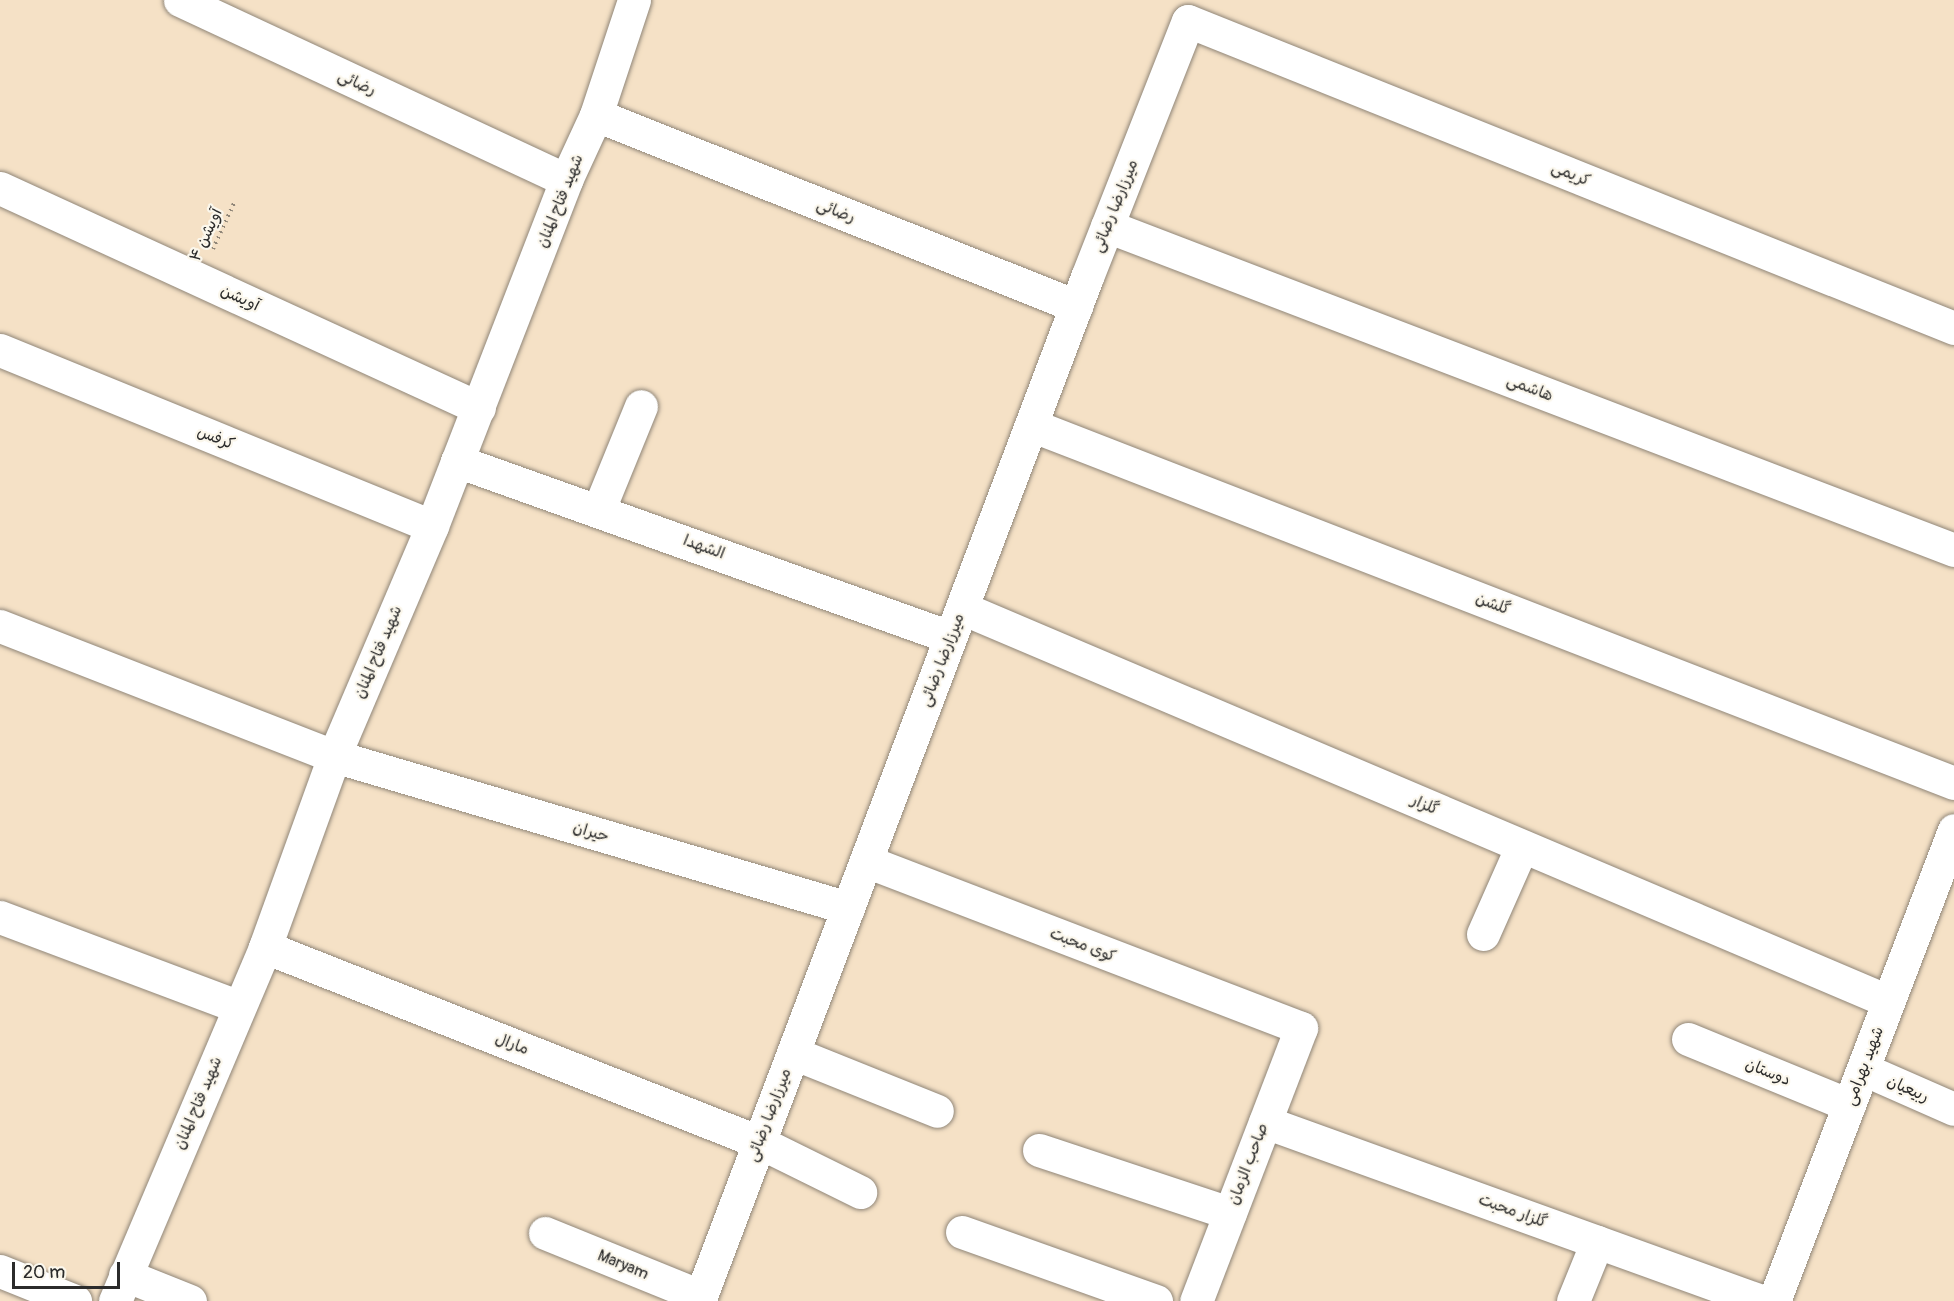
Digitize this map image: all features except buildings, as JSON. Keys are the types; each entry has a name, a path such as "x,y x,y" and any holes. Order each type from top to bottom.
{"street":[{"name":"رضائی","path":"180,0 566,180"},
{"name":"شهید فتاح المنان","path":"120,1288 265,947 334,756 432,526 566,180 596,115 634,0"},
{"name":"میرزارضا رضائی","path":"700,1299 1076,306 1188,21"},
{"name":"کریمی","path":"1188,21 1954,328"},
{"name":"رضائی","path":"596,115 1076,306"},
{"name":"آویشن","path":"0,188 479,408"},
{"name":"هاشمی","path":"1107,226 1954,550"},
{"name":"کرفس","path":"0,350 432,526"},
{"path":"599,509 641,406"},
{"name":"گلشن","path":"1031,425 1954,783"},
{"name":"الشهدا","path":"457,461 599,509 956,623"},
{"name":"گلزار","path":"956,623 1522,846 1888,1001"},
{"name":"حیران","path":"0,626 334,756 848,908"},
{"name":"شهید بهرامی","path":"1774,1301 1888,1001 1942,899 1954,830"},
{"path":"1484,934 1522,846"},
{"name":"کوی محبت","path":"866,861 1301,1028"},
{"path":"0,917 239,1007"},
{"name":"مارال","path":"265,947 759,1142 860,1192"},
{"name":"صاحب الزمان","path":"1196,1301 1301,1028"},
{"name":"دوستان","path":"1688,1039 1849,1105"},
{"path":"793,1053 937,1111"},
{"name":"ربیعیان","path":"1863,1068 1954,1109"},
{"name":"گلزار محبت","path":"1265,1122 1761,1301"},
{"path":"1039,1150 1230,1213"},
{"path":"962,1232 1156,1301"},
{"name":"Maryam","path":"545,1233 700,1299"},
{"path":"1573,1301 1597,1242"},
{"path":"0,1271 75,1301"},
{"path":"120,1288 190,1301"}],"path":[{"name":"آویشن ۴","path":"199,279 236,201"}]}
